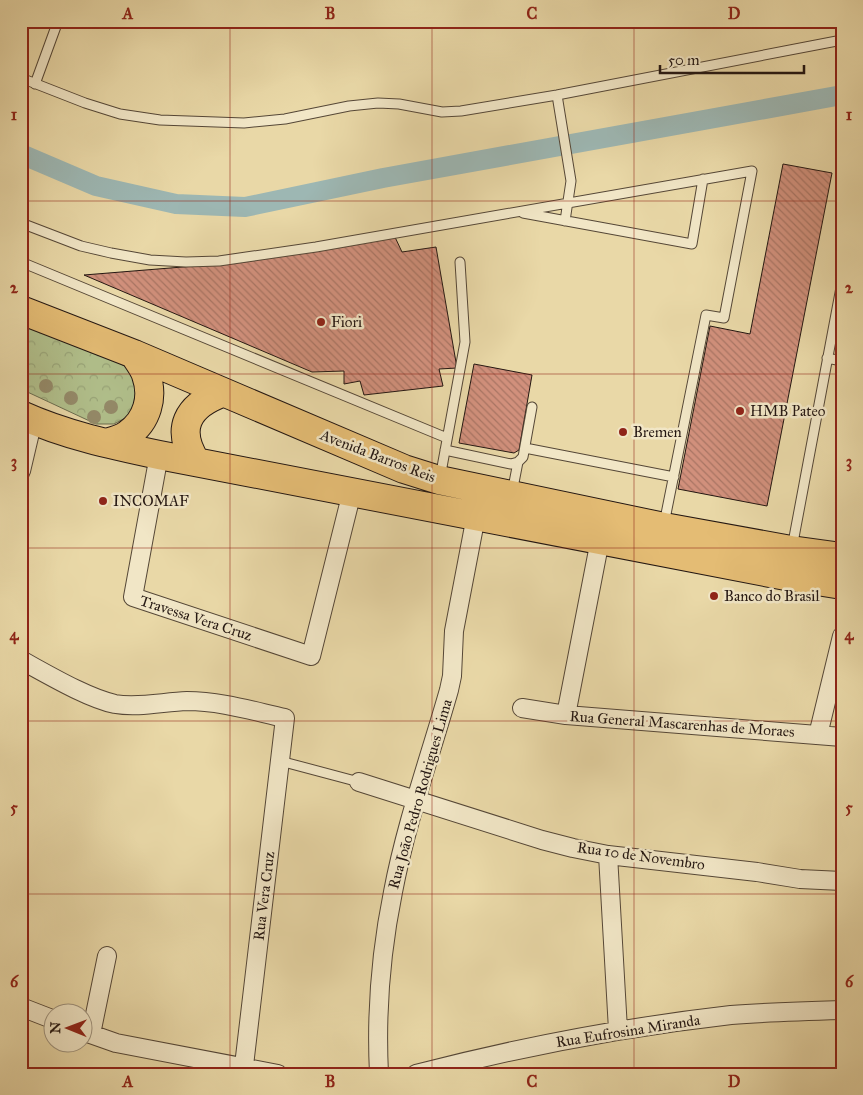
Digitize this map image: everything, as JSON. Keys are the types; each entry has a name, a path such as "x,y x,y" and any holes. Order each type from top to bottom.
{"main road":[{"name":"Avenida Barros Reis","path":"21,310 134,354 404,469 439,480 664,527 842,557"},
{"path":"106,443 127,436 140,425 148,408 150,391 146,374 134,354"},
{"path":"196,462 188,449 186,434 188,418 196,406 208,398 222,393"},
{"name":"Avenida Barros Reis","path":"27,417 67,432 159,455 786,576 842,585"}],"street":[{"path":"21,471 27,417"},
{"name":"Travessa Vera Cruz","path":"159,455 132,597 311,656 352,492"},
{"name":"Rua João Pedro Rodrigues Lima","path":"379,1074 380,999 385,939 393,891 416,801 451,683 454,631 476,516"},
{"path":"566,715 600,540"},
{"path":"818,734 842,636"},
{"name":"Rua Vera Cruz","path":"21,660 96,698 111,703 126,705 188,701 215,703 285,718 243,1071"},
{"name":"Rua General Mascarenhas de Moraes","path":"522,708 566,715 842,737"},
{"name":"Rua 10 de Novembro","path":"359,782 542,840 608,854 747,870 800,879 842,881"},
{"path":"608,854 618,1030"},
{"path":"92,1013 107,956"},
{"path":"21,1007 42,1015"},
{"name":"Rua Eufrosina Miranda","path":"416,1074 475,1059 618,1030 732,1015 842,1010"},
{"path":"92,1034 116,1042 243,1071 278,1074"}],"lane":[{"path":"35,84 58,21"},
{"path":"21,78 85,103 120,114 160,120 244,123 285,119 349,106 378,103 399,104 442,112 462,111 557,95 842,40"},
{"path":"557,95 571,181 565,221"},
{"path":"21,222 82,246 111,253 150,260 202,262 316,247 752,171 724,318 706,315 664,527"},
{"path":"518,212 692,244 703,179"},
{"path":"21,262 447,438"},
{"path":"439,480 465,342 460,262"},
{"path":"792,550 842,282"},
{"path":"827,358 842,360"},
{"path":"512,496 518,462 523,456 525,448 532,407"},
{"path":"525,448 674,477"},
{"path":"445,450 511,464 518,462"},
{"path":"280,761 359,782"}],"green space":[{"path":"21,321 119,363 133,371 138,402 129,416 114,424 96,424 21,389"}],"building":[{"name":"HMB Pateo","path":"783,164 832,173 767,506 678,489 710,326 750,334"},
{"name":"Fiori","path":"394,235 402,252 436,247 457,368 439,369 443,386 364,395 360,381 344,384 344,371 312,372 84,275 244,262"},
{"path":"474,364 532,375 519,450 514,453 459,443"}],"waterway":[{"path":"21,154 96,186 176,204 245,207 383,178 842,95"}],"place":[{"name":"Fiori","path":"321,322"},
{"name":"HMB Pateo","path":"740,411"},
{"name":"Bremen","path":"623,432"},
{"name":"INCOMAF","path":"103,501"},
{"name":"Banco do Brasil","path":"714,596"}]}
